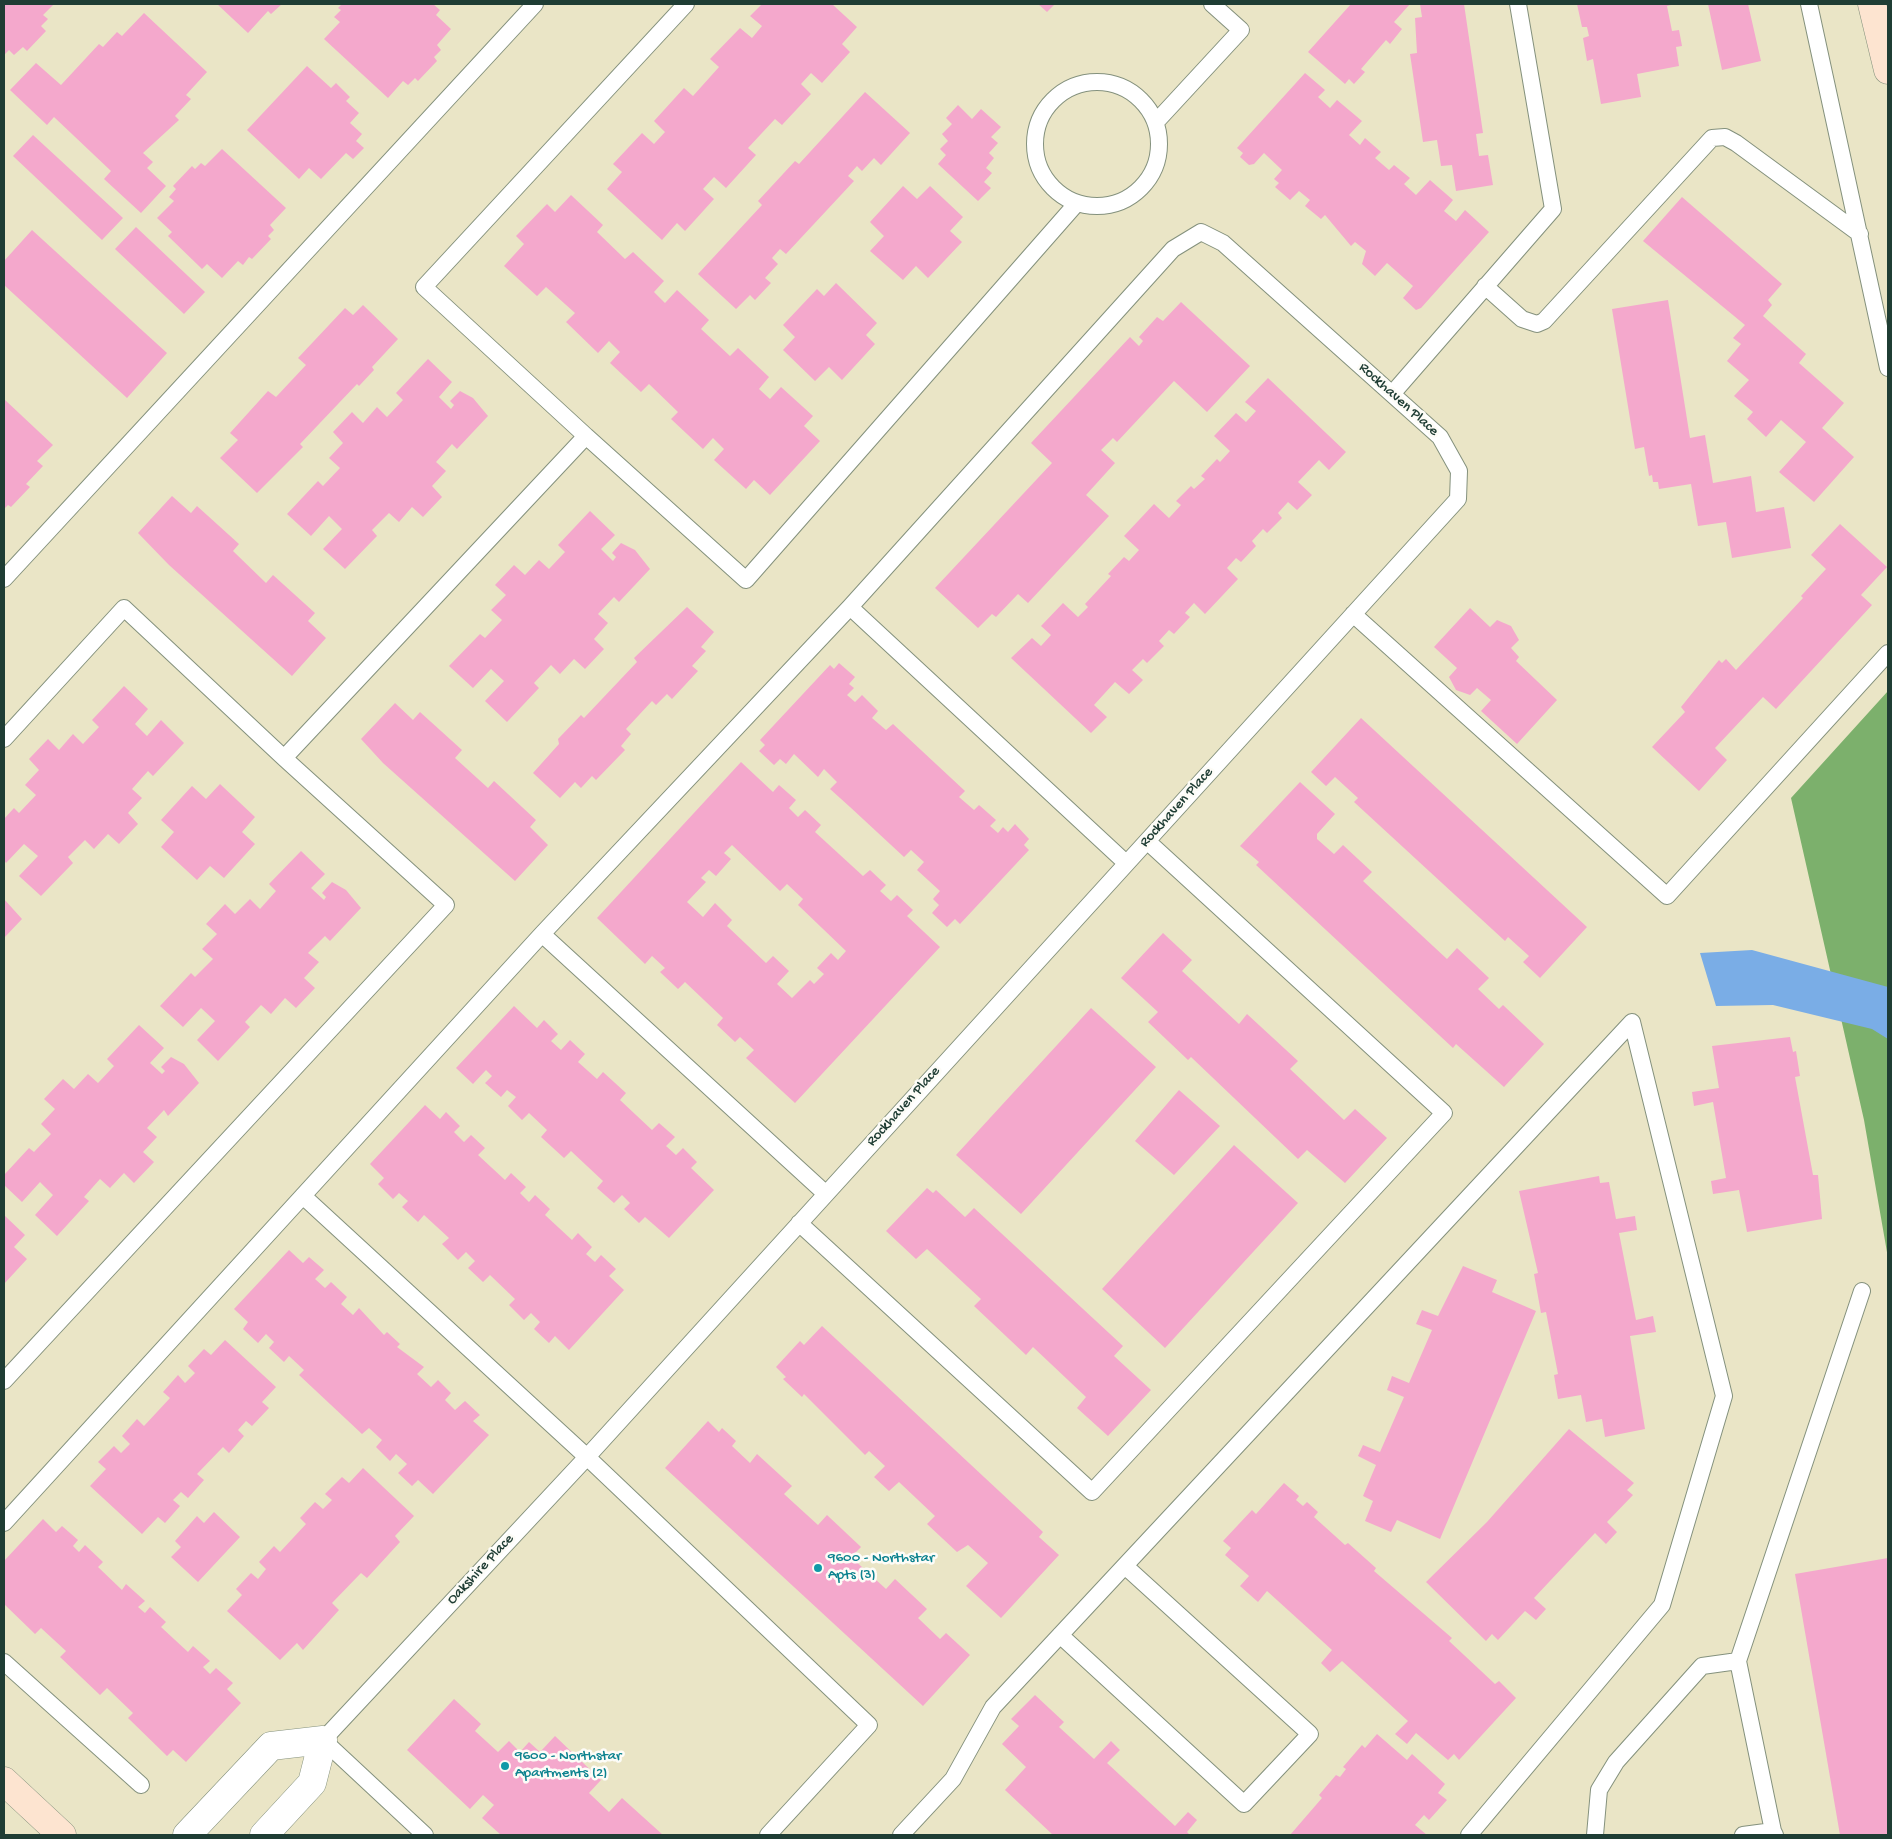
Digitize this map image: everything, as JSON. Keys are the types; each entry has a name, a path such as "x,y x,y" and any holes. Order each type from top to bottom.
{"main road":[{"path":"1872,4 1888,70"},
{"path":"4,1781 62,1835"}],"street":[{"path":"187,1835 271,1746 323,1740"},
{"name":"Oakshire Place","path":"264,1835 312,1783 323,1740"}],"lane":[{"path":"4,579 535,4"},
{"path":"686,4 424,287 746,580 1077,203"},
{"path":"1156,122 1241,30 1212,4"},
{"path":"1392,394 1553,209 1518,4"},
{"path":"1810,4 1888,368"},
{"path":"1089,82 1117,85 1140,99 1156,122 1160,151 1151,178 1131,198 1105,206 1077,203 1053,188 1038,166 1035,138 1044,111 1063,92 1089,82"},
{"path":"1485,286 1522,319 1537,324 1544,321 1712,138 1725,137 1736,143 1860,234"},
{"name":"Rockhaven Place","path":"639,1399 1458,500 1459,471 1440,437 1223,243 1202,232 1173,249 850,607"},
{"path":"284,758 586,436"},
{"path":"4,1523 542,934 850,607 1126,863"},
{"path":"4,739 124,608 284,758 446,905 4,1381"},
{"path":"1353,614 1667,896 1888,653"},
{"path":"799,1223 1092,1492 1444,1113 1147,841"},
{"path":"542,934 826,1194"},
{"path":"901,1835 953,1779 994,1707 1632,1022 1724,1396 1662,1605 1469,1835"},
{"path":"303,1196 587,1457 869,1724 768,1835"},
{"path":"1744,1835 1774,1833 1738,1661 1862,1291"},
{"name":"Oakshire Place","path":"323,1740 639,1399"},
{"path":"1060,1635 1244,1804 1310,1734 1125,1566"},
{"path":"1595,1835 1599,1790 1616,1762 1702,1666 1738,1661"},
{"path":"4,1662 140,1785"},
{"path":"323,1740 425,1835"}],"green space":[{"path":"1888,691 1888,1258 1864,1120 1791,798"}],"water":[{"path":"1752,950 1888,987 1888,1039 1872,1029 1773,1005 1716,1006 1700,953"}],"building":[{"path":"4,4 54,4 43,15 48,19 41,26 46,31 27,51 23,47 14,55 9,50 4,55"},
{"path":"217,4 282,4 271,14 268,11 248,33"},
{"path":"342,4 433,4 440,10 436,15 451,29 437,45 441,50 434,57 437,61 418,81 415,78 408,85 403,81 388,98 324,39 340,22 334,17 341,10 338,8"},
{"path":"762,4 832,4 857,27 842,44 850,52 822,83 811,73 801,84 811,94 782,125 775,119 748,148 756,155 726,188 714,177 703,189 714,199 685,231 677,223 662,240 607,189 622,172 613,164 642,133 654,144 665,132 654,121 684,88 693,96 719,67 710,59 740,28 752,38 762,26 750,16"},
{"path":"1038,4 1055,4 1047,12"},
{"path":"1351,4 1410,4 1394,22 1402,29 1390,44 1386,40 1361,69 1365,72 1354,84 1349,79 1345,84 1308,52"},
{"path":"1420,4 1464,4 1483,133 1476,134 1479,156 1488,155 1493,185 1456,191 1452,165 1441,166 1437,140 1423,142 1410,54 1417,53 1415,18 1422,17"},
{"path":"1577,4 1675,4 1667,6 1672,31 1679,30 1682,46 1676,47 1679,66 1637,74 1641,97 1601,104 1593,59 1587,61 1583,38 1589,36 1587,27 1582,27"},
{"path":"1708,4 1748,4 1761,61 1722,70"},
{"path":"144,13 207,72 186,95 191,99 175,116 179,120 143,153 153,162 147,168 166,186 141,213 104,179 111,171 54,117 47,125 10,90 36,63 61,85 99,44 103,47 117,32 122,36"},
{"path":"307,66 331,88 336,83 350,97 346,101 359,113 350,123 362,134 356,141 364,148 353,159 346,153 321,179 309,168 299,179 247,130"},
{"path":"1305,73 1325,90 1318,97 1330,108 1337,100 1362,121 1349,135 1360,145 1365,138 1381,152 1375,158 1389,170 1394,165 1410,178 1404,184 1416,195 1430,180 1453,200 1444,211 1456,221 1465,210 1489,232 1421,308 1416,310 1403,298 1413,286 1387,263 1375,276 1362,264 1366,251 1355,242 1351,246 1325,215 1321,219 1305,206 1310,200 1299,191 1290,200 1275,187 1279,183 1274,179 1282,170 1264,153 1254,164 1249,165 1240,157 1243,153 1237,148"},
{"path":"865,92 910,133 881,165 874,158 862,171 857,166 848,176 854,181 786,254 780,249 772,258 778,264 765,278 771,283 755,300 750,295 736,309 698,274 762,205 758,201 795,161 799,164"},
{"path":"958,105 972,119 981,109 1001,127 991,137 998,143 989,153 994,158 986,168 992,173 984,182 991,188 978,201 938,164 946,155 940,149 948,141 942,134 952,124 946,118"},
{"path":"33,135 123,218 102,240 13,156"},
{"path":"222,149 286,208 270,225 274,230 268,236 271,239 252,259 249,257 243,265 238,261 222,278 207,264 202,269 168,236 172,232 157,218 174,201 169,197 176,189 173,186 192,166 195,169 201,163 205,166"},
{"path":"903,186 917,199 930,186 963,217 950,231 962,242 928,278 916,266 903,280 870,251 884,236 870,222"},
{"path":"571,195 603,225 597,232 625,259 633,252 664,281 654,292 665,303 677,290 709,320 701,329 730,356 738,348 769,377 759,389 770,399 781,387 813,416 804,426 820,441 770,495 754,480 746,489 714,460 724,449 713,438 703,449 671,419 678,412 649,384 641,392 610,363 620,352 609,341 598,353 566,322 575,313 546,287 537,296 504,266 524,244 516,236 547,204 555,212"},
{"path":"1682,197 1782,284 1768,300 1772,305 1763,316 1806,354 1799,363 1844,403 1822,428 1854,457 1814,502 1779,472 1806,442 1781,420 1766,437 1747,419 1753,412 1734,396 1749,380 1727,361 1741,344 1733,338 1745,325 1643,241"},
{"path":"136,227 205,292 184,314 115,249"},
{"path":"32,230 167,353 127,398 4,285 4,261"},
{"path":"836,283 877,323 866,335 875,344 842,380 829,367 815,381 783,350 795,337 783,325 817,289 824,296"},
{"path":"1668,300 1690,438 1705,435 1713,483 1751,476 1756,512 1784,507 1791,548 1732,558 1726,522 1698,526 1691,484 1659,489 1658,482 1653,482 1652,475 1649,476 1644,447 1635,449 1612,309"},
{"path":"1181,302 1250,366 1207,412 1174,381 1117,442 1113,438 1101,450 1115,463 1086,495 1109,516 1028,603 1018,594 996,617 992,614 978,628 935,588 1052,463 1031,443 1130,337 1139,346 1143,341 1139,337 1157,317 1163,321"},
{"path":"363,305 398,339 372,367 374,370 359,386 357,384 300,444 303,447 257,493 220,458 238,440 230,433 268,391 276,397 306,365 298,358 345,308 353,315"},
{"path":"428,359 452,382 439,397 451,409 454,405 450,401 460,391 473,398 488,416 457,449 452,444 436,462 446,471 432,486 442,497 423,517 412,507 399,522 389,513 372,530 377,536 345,569 323,549 342,529 329,516 311,536 287,514 318,481 323,486 340,468 329,458 343,443 333,432 352,412 363,423 377,407 387,417 403,400 396,393"},
{"path":"1268,378 1346,452 1329,470 1319,460 1298,482 1312,495 1297,510 1288,502 1278,513 1282,518 1267,533 1263,529 1252,541 1256,546 1241,562 1236,558 1227,568 1238,579 1205,614 1194,603 1185,613 1190,617 1174,634 1169,630 1159,641 1164,646 1147,663 1143,659 1132,670 1143,680 1129,694 1115,682 1094,705 1107,717 1091,733 1011,658 1032,638 1041,646 1051,635 1041,626 1063,603 1078,617 1088,607 1085,604 1111,576 1108,574 1124,557 1129,561 1139,550 1124,536 1154,504 1169,518 1181,505 1176,501 1191,486 1194,489 1205,479 1201,476 1217,459 1220,462 1230,451 1214,436 1236,413 1246,422 1256,411 1245,402"},
{"path":"4,399 53,445 37,461 43,466 26,484 30,487 11,507 8,505 4,509"},
{"path":"172,496 191,513 197,506 239,544 233,551 266,583 273,575 315,613 308,621 326,638 292,676 169,565 138,533"},
{"path":"590,511 615,535 601,549 613,561 616,557 612,553 621,543 635,550 650,569 619,602 614,597 598,614 608,623 594,639 604,649 585,669 574,659 560,674 551,665 534,683 539,688 507,722 485,701 504,681 491,669 473,688 449,666 480,634 485,638 502,620 491,610 506,595 495,585 514,565 525,575 539,560 549,569 565,552 558,545"},
{"path":"1840,524 1887,567 1861,595 1872,605 1776,709 1763,697 1715,748 1727,760 1699,791 1652,747 1685,712 1681,707 1719,660 1722,663 1726,659 1736,670 1803,598 1801,596 1826,569 1811,555"},
{"path":"687,607 714,632 701,647 706,651 692,666 698,671 672,699 667,694 656,705 652,701 626,729 631,734 621,746 625,750 596,780 592,776 581,788 575,782 560,798 533,773 559,744 558,739 581,715 584,718 637,662 634,658"},
{"path":"1470,608 1490,627 1497,620 1511,626 1519,640 1511,648 1519,657 1516,661 1557,700 1517,744 1481,711 1491,700 1477,688 1470,695 1456,690 1449,677 1457,668 1434,647"},
{"path":"839,663 855,677 849,684 854,688 847,695 855,702 862,695 878,711 872,718 886,730 893,724 965,791 959,797 974,810 979,805 996,820 990,826 998,833 1003,827 1008,832 1015,824 1029,839 1024,845 1029,850 960,924 955,919 947,927 932,913 939,905 933,899 940,891 917,870 924,862 911,850 904,857 830,789 837,782 824,769 818,777 794,754 786,764 780,759 774,765 759,751 765,745 760,740 830,665 834,669"},
{"path":"124,686 148,709 135,724 147,736 161,720 184,743 153,776 148,771 132,789 142,798 128,813 138,824 119,844 108,834 94,849 85,840 68,857 73,863 41,896 19,876 38,856 24,844 6,863 4,860 4,819 14,808 19,813 36,795 25,785 39,770 29,759 48,739 59,750 73,734 83,744 99,727 92,720"},
{"path":"395,703 413,720 420,712 462,750 455,758 488,788 494,781 536,820 530,827 548,845 515,881 383,763 361,739"},
{"path":"1361,718 1587,927 1540,978 1523,962 1529,956 1508,937 1505,941 1354,802 1358,798 1335,777 1326,786 1311,772"},
{"path":"741,762 773,792 779,785 796,800 789,808 798,817 805,810 821,825 815,832 863,876 870,870 886,885 880,891 891,901 897,895 913,910 907,916 940,947 795,1103 746,1058 754,1050 740,1037 735,1042 717,1025 723,1018 685,982 678,989 660,972 665,968 652,956 645,964 597,918","holes":["732,845 780,891 787,884 803,899 798,905 846,951 838,960 831,953 817,968 824,974 814,984 810,980 792,998 777,984 789,971 773,956 766,963 727,926 732,920 715,903 703,917 687,902 706,882 701,878 709,870 716,876 731,859 724,853"]},
{"path":"1300,782 1335,814 1317,834 1317,839 1334,854 1343,845 1372,872 1363,881 1447,959 1457,948 1489,978 1478,989 1499,1009 1503,1005 1544,1044 1504,1087 1456,1044 1453,1048 1256,865 1259,862 1240,846"},
{"path":"220,784 255,817 242,832 255,844 224,878 210,866 197,880 161,847 174,832 161,820 192,786 206,799"},
{"path":"301,851 325,874 311,888 324,900 326,897 322,893 332,882 346,890 361,908 330,941 325,936 308,953 319,962 304,978 315,988 296,1008 285,998 271,1014 261,1005 245,1022 250,1027 218,1061 197,1040 215,1021 201,1008 183,1027 160,1006 191,973 195,977 213,959 202,949 217,934 206,924 225,904 235,914 250,899 260,909 276,891 269,884"},
{"path":"4,899 22,919 4,938"},
{"path":"1163,933 1192,960 1182,971 1239,1024 1247,1014 1298,1061 1290,1069 1344,1120 1355,1109 1387,1138 1345,1183 1307,1150 1298,1159 1191,1057 1188,1060 1148,1022 1158,1012 1121,978"},
{"path":"514,1006 537,1028 544,1020 558,1034 551,1041 561,1050 570,1040 585,1054 578,1062 597,1079 603,1072 626,1093 620,1100 652,1130 659,1123 675,1137 666,1146 676,1155 683,1148 697,1162 691,1168 714,1190 669,1238 645,1217 639,1223 624,1209 630,1203 622,1195 614,1203 597,1188 603,1181 571,1151 564,1158 541,1137 547,1130 529,1113 522,1120 508,1106 516,1097 507,1090 501,1097 485,1083 492,1076 486,1070 473,1084 456,1068"},
{"path":"1091,1008 1156,1067 1021,1214 956,1155"},
{"path":"139,1025 164,1048 150,1063 162,1074 165,1071 161,1067 171,1057 184,1064 199,1083 168,1116 164,1110 147,1128 157,1137 143,1152 154,1162 134,1183 124,1173 110,1188 100,1179 84,1197 89,1201 57,1236 35,1215 53,1195 40,1182 22,1202 4,1185 4,1175 29,1148 34,1152 51,1134 41,1124 55,1109 44,1099 63,1079 74,1089 88,1074 98,1083 114,1066 107,1059"},
{"path":"1790,1037 1793,1052 1796,1051 1800,1076 1795,1077 1813,1175 1818,1175 1822,1219 1747,1232 1739,1190 1713,1194 1711,1181 1726,1178 1713,1102 1694,1106 1692,1092 1719,1088 1712,1046"},
{"path":"1179,1090 1220,1126 1174,1175 1135,1141"},
{"path":"425,1105 440,1119 446,1112 460,1126 454,1132 464,1142 471,1135 485,1148 478,1155 505,1180 511,1173 526,1187 520,1193 529,1202 535,1195 550,1209 545,1215 572,1240 578,1233 592,1247 586,1254 595,1262 601,1255 616,1269 609,1276 624,1290 569,1350 555,1336 549,1343 534,1329 540,1322 531,1313 524,1320 509,1305 515,1299 490,1275 483,1282 468,1268 475,1261 466,1252 458,1260 442,1244 449,1238 424,1215 418,1222 402,1207 408,1201 399,1193 393,1199 378,1184 384,1178 370,1164"},
{"path":"1234,1145 1298,1203 1165,1348 1102,1289"},
{"path":"1599,1176 1600,1183 1609,1182 1616,1219 1635,1216 1637,1230 1619,1233 1636,1320 1653,1316 1656,1332 1630,1336 1645,1429 1605,1437 1602,1419 1586,1422 1581,1395 1558,1399 1554,1375 1558,1374 1546,1312 1541,1313 1534,1274 1538,1273 1519,1191"},
{"path":"927,1188 933,1193 936,1190 965,1217 974,1208 1123,1346 1114,1356 1151,1390 1108,1436 1077,1408 1086,1397 1033,1347 1026,1355 974,1306 981,1299 927,1249 916,1259 886,1231"},
{"path":"4,1215 25,1235 14,1247 27,1259 4,1284"},
{"path":"289,1250 303,1263 309,1257 324,1270 315,1279 325,1288 331,1282 347,1297 341,1304 353,1315 359,1308 384,1335 387,1332 400,1344 397,1347 424,1367 417,1374 431,1387 438,1380 451,1393 445,1400 455,1410 465,1401 480,1415 473,1421 489,1435 433,1494 418,1480 412,1486 398,1473 407,1464 396,1454 390,1461 376,1447 382,1440 369,1428 362,1434 299,1375 304,1370 289,1356 284,1362 269,1348 274,1342 266,1334 258,1343 243,1329 248,1322 234,1309"},
{"path":"1463,1266 1497,1280 1492,1292 1536,1311 1440,1539 1397,1520 1391,1532 1365,1521 1373,1501 1363,1496 1376,1465 1358,1456 1363,1445 1380,1452 1404,1397 1387,1390 1392,1376 1409,1383 1432,1330 1416,1324 1422,1310 1438,1316"},
{"path":"822,1326 1043,1532 1039,1537 1059,1555 1001,1618 966,1586 988,1563 968,1545 957,1552 927,1524 935,1516 899,1482 889,1491 874,1477 885,1466 869,1451 865,1455 804,1394 802,1397 783,1379 786,1377 776,1367 800,1341 804,1345"},
{"path":"225,1340 276,1387 262,1402 269,1408 252,1426 246,1421 238,1430 244,1436 229,1453 223,1447 197,1474 204,1480 188,1498 181,1492 173,1500 180,1506 165,1523 158,1517 142,1534 90,1486 106,1469 98,1462 114,1446 121,1453 130,1444 122,1436 137,1419 144,1426 170,1398 163,1392 178,1375 185,1383 195,1373 188,1366 204,1349 211,1355"},
{"name":"9600 - Northstar Apts (3)","path":"708,1421 719,1432 722,1428 736,1441 732,1446 750,1463 757,1454 792,1486 784,1494 818,1525 827,1515 861,1547 851,1557 886,1589 895,1579 927,1609 918,1618 940,1639 946,1633 970,1655 923,1706 665,1468"},
{"path":"1569,1429 1634,1483 1627,1490 1633,1495 1607,1522 1617,1532 1606,1544 1595,1533 1534,1598 1546,1609 1536,1620 1525,1611 1498,1640 1492,1634 1486,1641 1426,1582 1487,1522"},
{"path":"363,1468 414,1516 395,1536 400,1542 367,1578 361,1573 332,1603 339,1610 303,1650 297,1643 280,1660 227,1611 242,1595 236,1589 251,1573 258,1579 266,1569 259,1562 274,1546 280,1552 306,1524 300,1518 315,1502 323,1509 332,1500 325,1494 342,1477 349,1483"},
{"path":"1284,1483 1299,1496 1296,1500 1303,1506 1307,1502 1318,1512 1314,1517 1345,1545 1348,1543 1376,1568 1374,1571 1452,1638 1449,1641 1495,1684 1499,1681 1516,1698 1459,1760 1454,1754 1448,1760 1416,1733 1407,1744 1395,1734 1408,1721 1342,1661 1330,1672 1321,1663 1332,1650 1267,1591 1258,1602 1240,1586 1249,1576 1225,1555 1231,1548 1223,1541 1252,1510 1256,1514"},
{"path":"214,1512 240,1537 198,1582 171,1557 181,1547 175,1541 197,1516 204,1523"},
{"path":"43,1519 56,1532 62,1526 78,1540 73,1546 79,1552 85,1545 103,1562 98,1567 122,1590 126,1584 145,1601 138,1607 145,1613 150,1607 166,1622 161,1627 188,1652 193,1646 210,1661 203,1667 210,1674 216,1668 233,1683 227,1689 241,1703 186,1762 173,1750 167,1756 128,1718 133,1713 107,1688 100,1695 60,1657 66,1651 41,1628 35,1634 4,1604 4,1561"},
{"path":"1888,1558 1888,1835 1840,1835 1795,1574"},
{"path":"1035,1695 1064,1722 1059,1727 1094,1759 1111,1741 1120,1750 1107,1763 1175,1826 1188,1812 1197,1820 1187,1832 1190,1835 1053,1835 1005,1790 1026,1767 1002,1744 1019,1726 1011,1719"},
{"name":"9600 - Northstar Apartments (2)","path":"454,1699 481,1724 475,1731 498,1752 509,1741 520,1752 529,1742 540,1752 555,1736 601,1780 589,1793 609,1812 622,1798 663,1835 501,1835 482,1818 494,1805 483,1795 470,1809 407,1750"},
{"path":"1377,1734 1407,1760 1412,1754 1445,1784 1438,1793 1447,1800 1429,1820 1424,1815 1415,1825 1427,1835 1290,1835 1322,1798 1319,1795 1336,1775 1340,1777 1346,1769 1343,1767 1362,1745 1365,1748"}],"place":[{"name":"9600 - Northstar Apts (3)","path":"818,1568"},
{"name":"9600 - Northstar Apartments (2)","path":"505,1766"}]}
